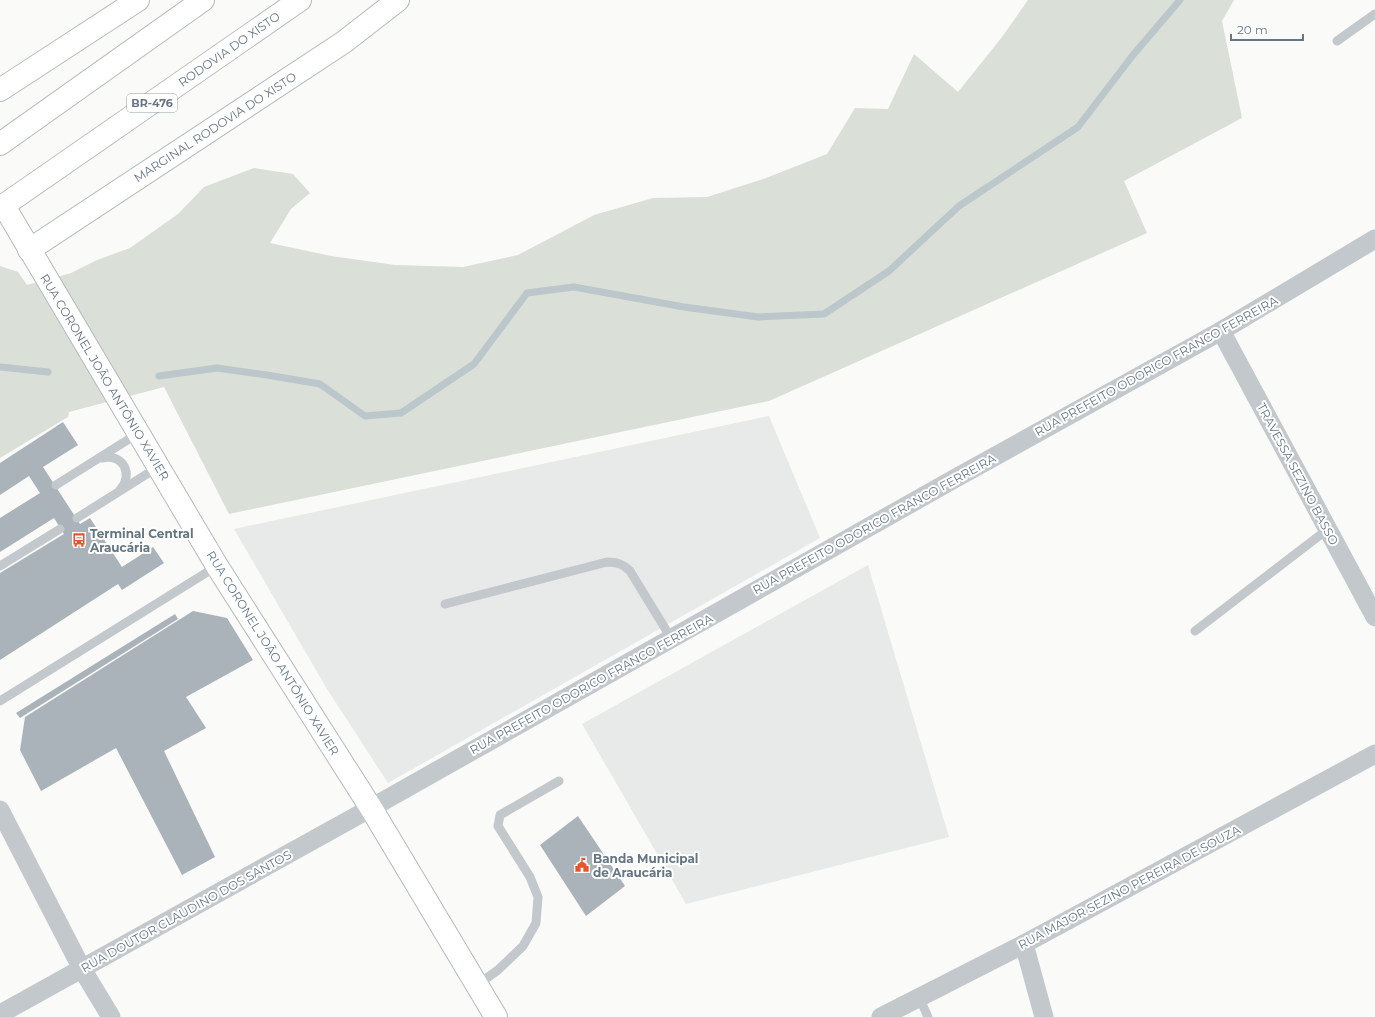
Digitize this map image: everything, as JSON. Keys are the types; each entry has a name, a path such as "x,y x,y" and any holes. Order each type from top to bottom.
{"main road":[{"path":"0,90 138,0"},
{"path":"0,144 203,0"},
{"name":"RODOVIA DO XISTO","path":"1,204 300,0"},
{"name":"MARGINAL RODOVIA DO XISTO","path":"29,250 344,42 398,0"},
{"name":"RUA CORONEL JOÃO ANTÔNIO XAVIER","path":"1,204 217,566 371,808 496,1017"}],"street":[{"name":"RUA PREFEITO ODORICO FRANCO FERREIRA","path":"371,808 671,638 1221,331 1375,240"},
{"name":"TRAVESSA SEZINO BASSO","path":"1221,331 1375,617"},
{"name":"RUA MAJOR SEZINO PEREIRA DE SOUZA","path":"881,1017 1024,944 1375,754"},
{"name":"RUA DOUTOR CLAUDINO DOS SANTOS","path":"0,1014 371,808"},
{"path":"0,810 82,969 111,1017"},
{"path":"1024,944 1044,1017"}],"lane":[{"path":"1337,41 1375,14"},
{"path":"56,485 137,434"},
{"path":"98,459 110,456 121,461 127,472 126,484 118,493"},
{"path":"77,518 158,467"},
{"path":"0,566 60,529"},
{"path":"1194,631 1328,529"},
{"path":"445,604 607,562 613,562 625,565 630,571 671,638"},
{"path":"0,701 217,566"},
{"path":"477,984 498,970 523,946 536,923 538,897 530,877 498,826 500,816 559,781"},
{"path":"919,997 928,1017"}],"shaded area":[{"path":"1028,0 1234,0 1222,21 1242,118 1124,181 1147,233 769,401 229,514 164,387 69,412 68,417 0,458 0,266 18,272 27,285 71,273 97,260 130,248 178,214 204,187 254,168 293,174 310,193 291,209 270,243 331,256 395,265 463,267 518,255 594,215 653,198 707,197 766,178 827,154 855,108 888,109 914,54 958,92 1002,37"},
{"path":"769,416 820,538 388,783 327,689 234,529"},
{"path":"868,565 949,837 686,904 582,724"}],"building":[{"name":"Terminal Central Araucária","path":"63,422 78,445 43,467 80,524 90,518 122,567 153,547 164,563 122,590 118,584 0,660 0,573 64,534 54,518 0,552 0,518 40,493 29,476 0,495 0,463"},
{"path":"193,611 227,618 253,660 186,697 206,728 164,751 215,857 182,875 116,748 41,791 20,750 25,717"},
{"path":"175,614 178,619 20,718 16,713"},
{"name":"Banda Municipal de Araucária","path":"578,816 625,886 586,916 540,845"}],"waterway":[{"path":"159,376 217,368 267,375 320,384 365,416 401,413 474,364 527,293 574,287 684,307 758,317 824,314 889,271 959,206 1078,127 1133,55 1180,0"},
{"path":"0,367 48,372"}],"place":[{"name":"Terminal Central Araucária","path":"79,540"},
{"name":"Banda Municipal de Araucária","path":"582,865"}]}
